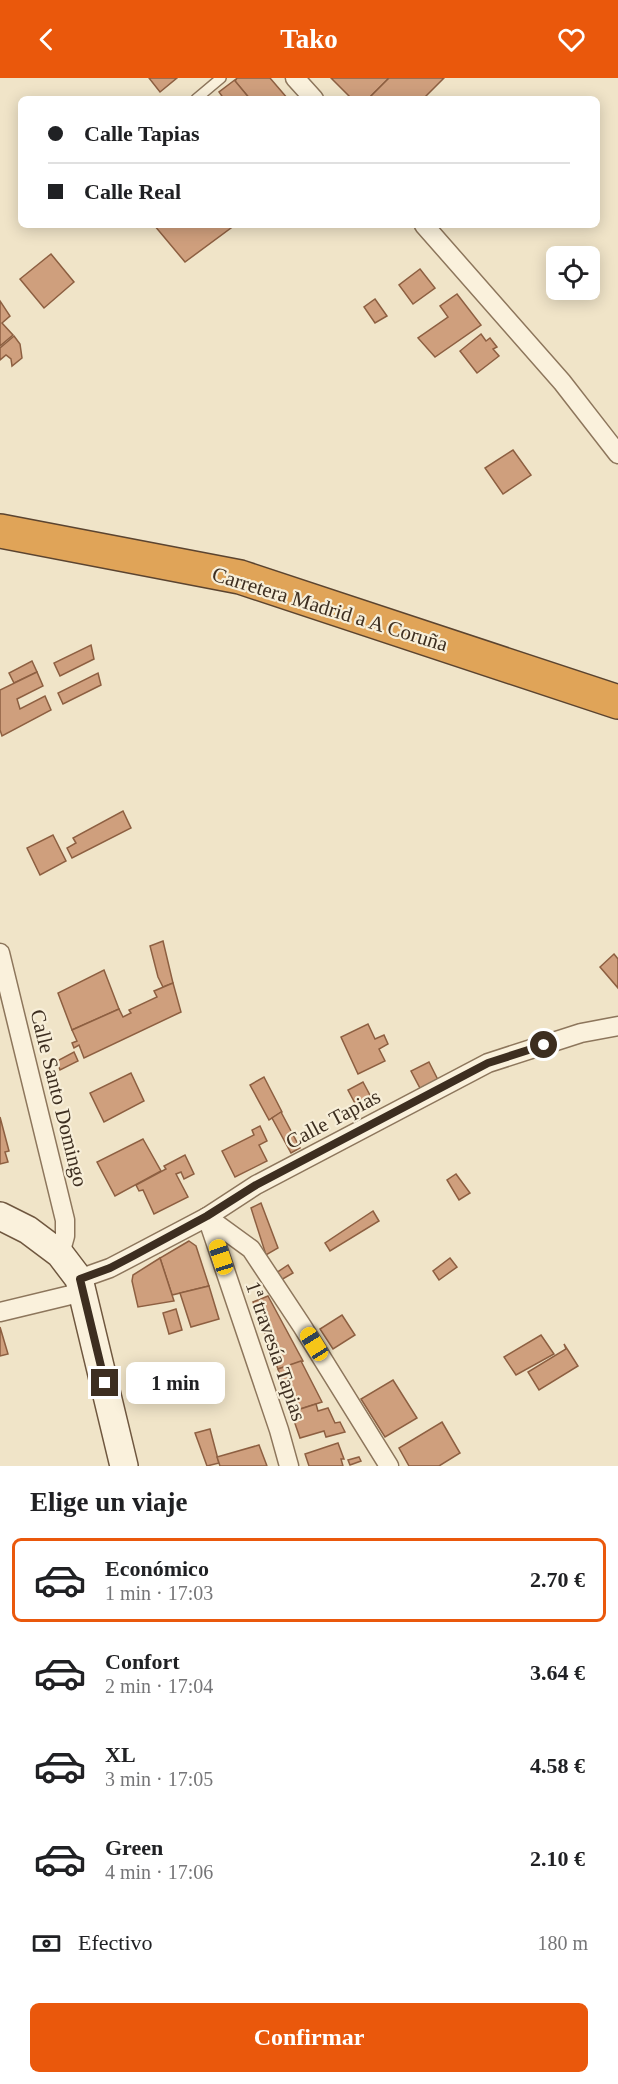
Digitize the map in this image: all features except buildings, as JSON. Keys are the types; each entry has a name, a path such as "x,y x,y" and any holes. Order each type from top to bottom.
{"highway":[{"name":"Carretera Madrid a A Coruña","path":"0,531 240,577 618,702"}],"main road":[{"path":"0,1216 28,1230 60,1254 81,1286 123,1466"}],"street":[{"path":"295,78 311,96"},
{"path":"427,228 562,382 618,454"},
{"name":"Calle Santo Domingo","path":"0,953 65,1221 65,1236 60,1254"},
{"name":"Calle Tapias","path":"0,1312 81,1286 207,1216 256,1185 488,1063 581,1033 618,1026"},
{"path":"207,1216 251,1249 389,1466"},
{"name":"1ª travesía Tapias","path":"207,1216 289,1466"}],"lane":[{"path":"200,96 221,78"}],"route":[{"path":"105,1383 80,1279 110,1268 133,1256 207,1216 256,1185 488,1063 544,1045"}]}
